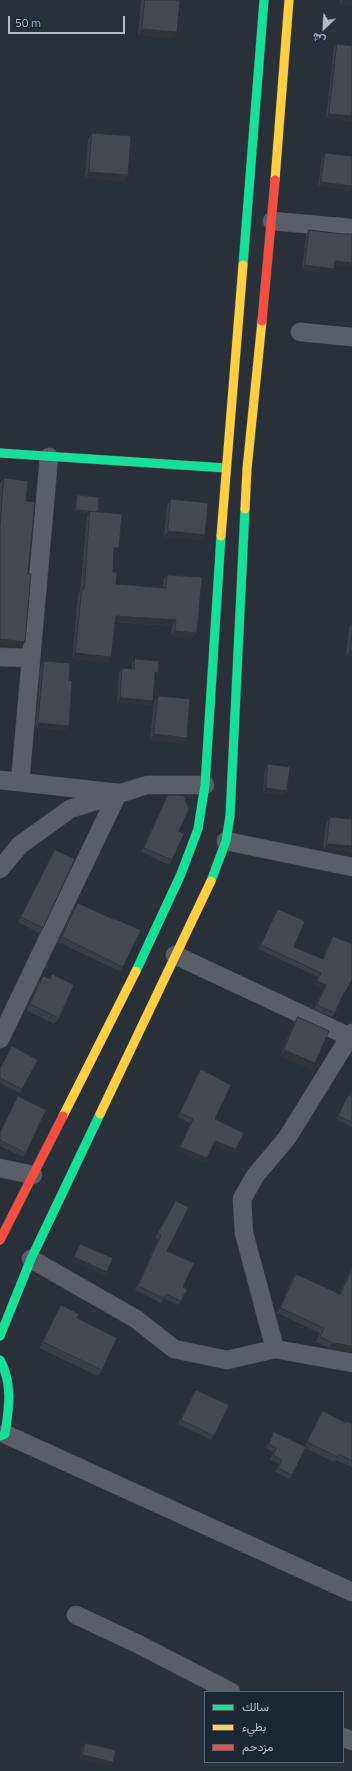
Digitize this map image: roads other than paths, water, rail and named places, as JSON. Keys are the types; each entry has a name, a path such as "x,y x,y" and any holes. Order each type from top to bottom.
{"street":[{"path":"0,1240 147,949 178,881 198,829 205,785 226,468 264,0"},
{"path":"0,1336 31,1259 211,882 226,841 230,816 248,469 272,221 289,0"},
{"path":"272,221 352,228"},
{"path":"300,332 352,337"},
{"path":"0,453 226,468"},
{"path":"20,782 49,456"},
{"path":"0,657 31,658"},
{"path":"0,780 118,793"},
{"path":"2,863 20,845 70,809 147,785 205,785"},
{"path":"0,1038 118,793"},
{"path":"226,841 352,867"},
{"path":"175,955 351,1035 287,1138 256,1176 242,1199 244,1233 275,1349"},
{"path":"0,1168 33,1175"},
{"path":"31,1259 136,1319 174,1349 227,1360 275,1349 352,1363"},
{"path":"0,1360 5,1368 10,1387 3,1435 352,1592"},
{"path":"76,1615 138,1644 229,1691"}]}
